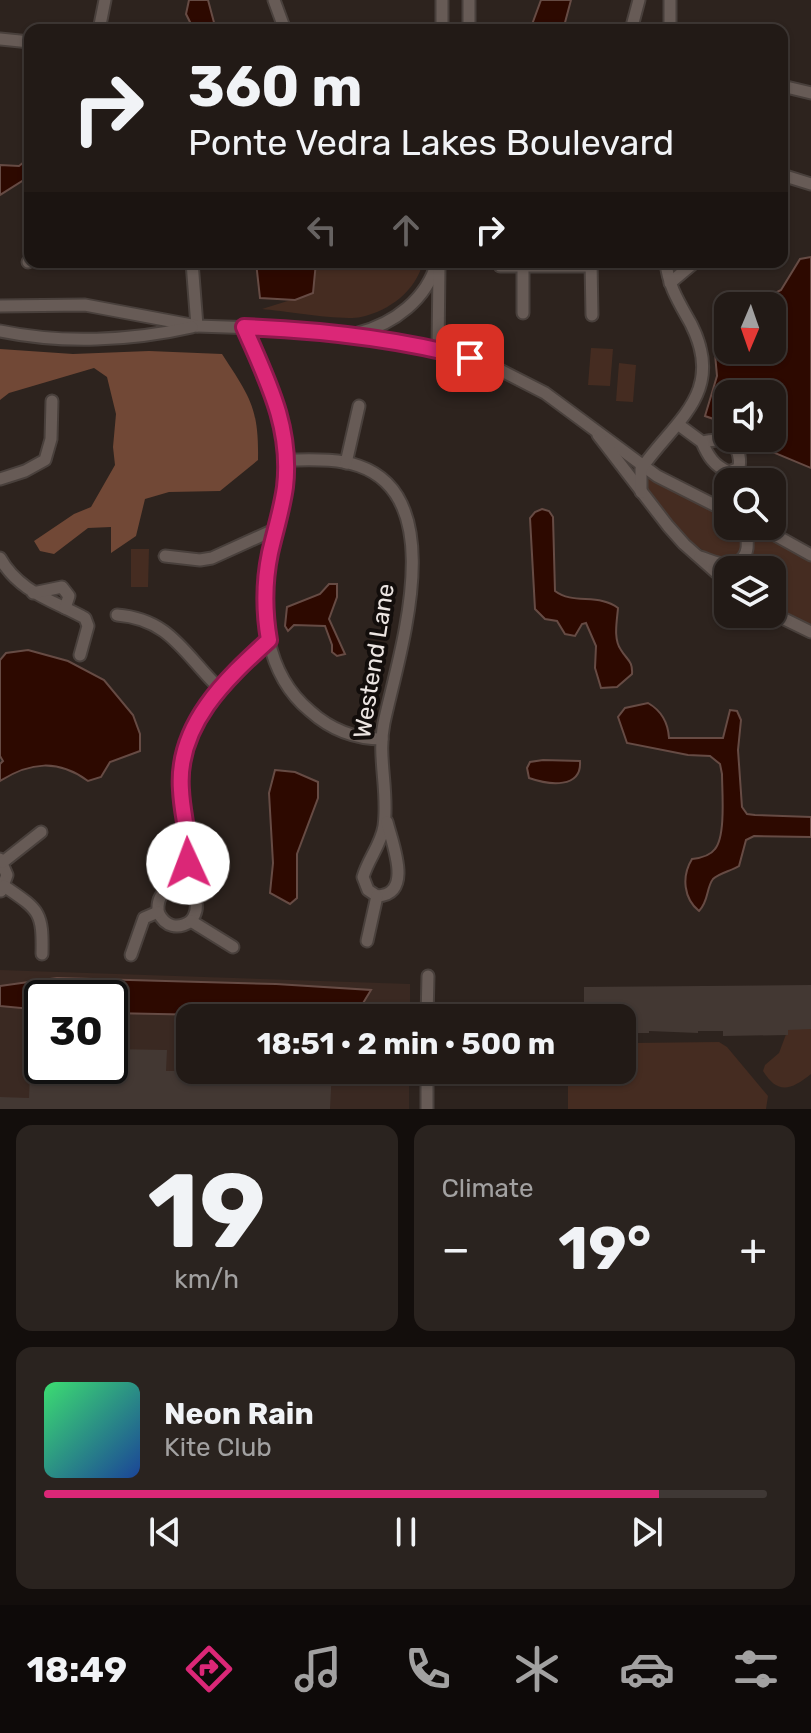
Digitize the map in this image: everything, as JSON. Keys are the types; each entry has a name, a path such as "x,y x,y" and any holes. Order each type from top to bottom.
{"street":[{"path":"100,24 105,0"},
{"path":"274,0 283,24"},
{"path":"442,0 442,24"},
{"path":"469,0 469,24"},
{"path":"633,24 639,0"},
{"path":"670,0 670,24"},
{"path":"0,39 24,41"},
{"path":"788,87 810,90"},
{"path":"788,177 811,184"},
{"path":"192,268 197,326"},
{"path":"353,335 384,324 411,305 430,281 435,268"},
{"path":"438,268 438,349"},
{"path":"523,268 523,313"},
{"path":"591,268 592,315"},
{"path":"641,492 643,466 679,425 696,396 702,371 698,340 670,283 667,268"},
{"path":"670,283 688,268"},
{"path":"0,306 85,305 197,326 353,335 438,349 470,358 521,379 563,405 643,466 672,485 714,506"},
{"path":"0,331 75,339 197,326"},
{"path":"244,327 276,399 286,460 285,486 266,579 269,640 284,682 303,706 341,731 382,739"},
{"path":"0,479 45,460 51,439 52,401"},
{"path":"346,463 359,406"},
{"path":"679,425 702,442"},
{"path":"598,434 668,526 714,571"},
{"name":"Westend Lane","path":"286,460 346,463 369,470 390,488 404,510 410,531 408,617 382,739 385,813"},
{"path":"165,556 200,560 212,558 276,529"},
{"path":"696,555 725,565 734,564 746,554 748,540"},
{"path":"784,540 811,555"},
{"path":"0,558 10,573 32,593 85,618 88,626 80,655"},
{"path":"32,593 62,587 69,593 65,608"},
{"path":"117,615 143,618 161,628 219,688"},
{"path":"786,620 811,632"},
{"path":"183,889 190,847 181,792 183,755 196,722 219,688 269,640"},
{"path":"385,813 399,877 395,890 377,896 368,890 363,877 379,843 385,813"},
{"path":"41,832 1,860 7,875 2,889 37,912 42,927 42,954"},
{"path":"176,888 183,889 193,895 197,909 191,921 173,926 166,923 158,912 160,899 164,893 176,888"},
{"path":"367,941 377,896"},
{"path":"131,955 144,918 158,912"},
{"path":"191,921 233,947"},
{"path":"427,1004 428,976"},
{"path":"427,1084 427,1109"}],"shaded area":[{"path":"189,0 208,0 214,24 191,24 186,14"},
{"path":"541,0 571,0 565,24 532,24"},
{"path":"24,162 24,180 0,195 0,165 19,166"},
{"path":"811,257 811,468 772,452 786,452 786,380 716,380 716,364 786,364 786,292 777,292 800,259"},
{"path":"257,268 315,268 313,293 295,300 260,298"},
{"path":"315,268 421,268 408,291 400,298 382,310 361,317 340,318 262,309 313,293"},
{"path":"591,348 613,349 610,386 588,385"},
{"path":"0,349 73,354 149,351 222,354 251,404 257,428 258,460 220,491 169,492 145,499 136,536 111,553 111,527 88,528 54,554 40,551 34,541 74,514 91,507 115,465 116,414 107,377 94,368 9,393 0,400"},
{"path":"619,363 636,365 633,402 616,401"},
{"path":"714,386 714,419 705,416"},
{"path":"645,471 714,513 714,540 742,540 738,553 714,556 699,547 668,520 649,496"},
{"path":"542,509 549,511 553,517 555,591 570,597 603,601 618,608 617,641 631,663 632,674 617,687 601,688 595,668 596,646 586,623 582,624 575,636 565,634 557,621 545,619 535,609 530,518"},
{"path":"752,540 779,540 811,559 811,629 786,616 786,556 749,556"},
{"path":"131,549 149,549 148,587 131,587"},
{"path":"329,584 337,584 337,597 329,619 345,654 337,656 332,652 325,626 294,625 288,631 285,626 287,607 320,594"},
{"path":"28,650 68,661 104,680 133,715 140,734 140,751 110,762 101,777 88,781 66,769 44,766 22,770 0,781 0,764 3,761 0,756 0,660 6,653"},
{"path":"648,703 663,718 669,738 723,738 730,710 737,711 741,720 738,750 742,807 747,814 811,817 811,837 754,836 746,840 739,866 713,879 699,911 687,894 686,873 692,859 715,849 721,834 720,764 710,756 688,755 627,743 618,717 625,708"},
{"path":"580,761 579,770 570,781 563,783 529,778 527,768 530,762"},
{"path":"275,770 295,772 318,782 318,798 297,854 297,898 290,904 270,893 273,863 269,793"},
{"path":"0,970 410,984 410,1004 176,1004 176,1084 409,1084 409,1109 0,1109"},
{"path":"57,978 276,984 371,990 362,1004 176,1004 176,1014 128,1013 128,980 43,980"},
{"path":"24,983 24,1008 0,1006 0,986"},
{"path":"788,1029 811,1029 811,1074 785,1088 774,1084 763,1071 765,1065 779,1053"},
{"path":"719,1042 727,1047 768,1096 766,1109 568,1109 568,1084 636,1084 636,1043"}],"building":[{"path":"811,985 811,1029 788,1030 788,1035 723,1036 723,1031 637,1033 636,1004 584,1004 584,987"},
{"path":"128,1049 167,1050 166,1071 176,1071 176,1084 331,1084 330,1109 0,1109 0,1097 29,1098 30,1084 128,1084"}],"route":[{"path":"188,863 189,832 180,775 188,741 196,722 219,688 269,640 266,579 285,486 286,443 276,399 244,327 394,340 470,358"}]}
